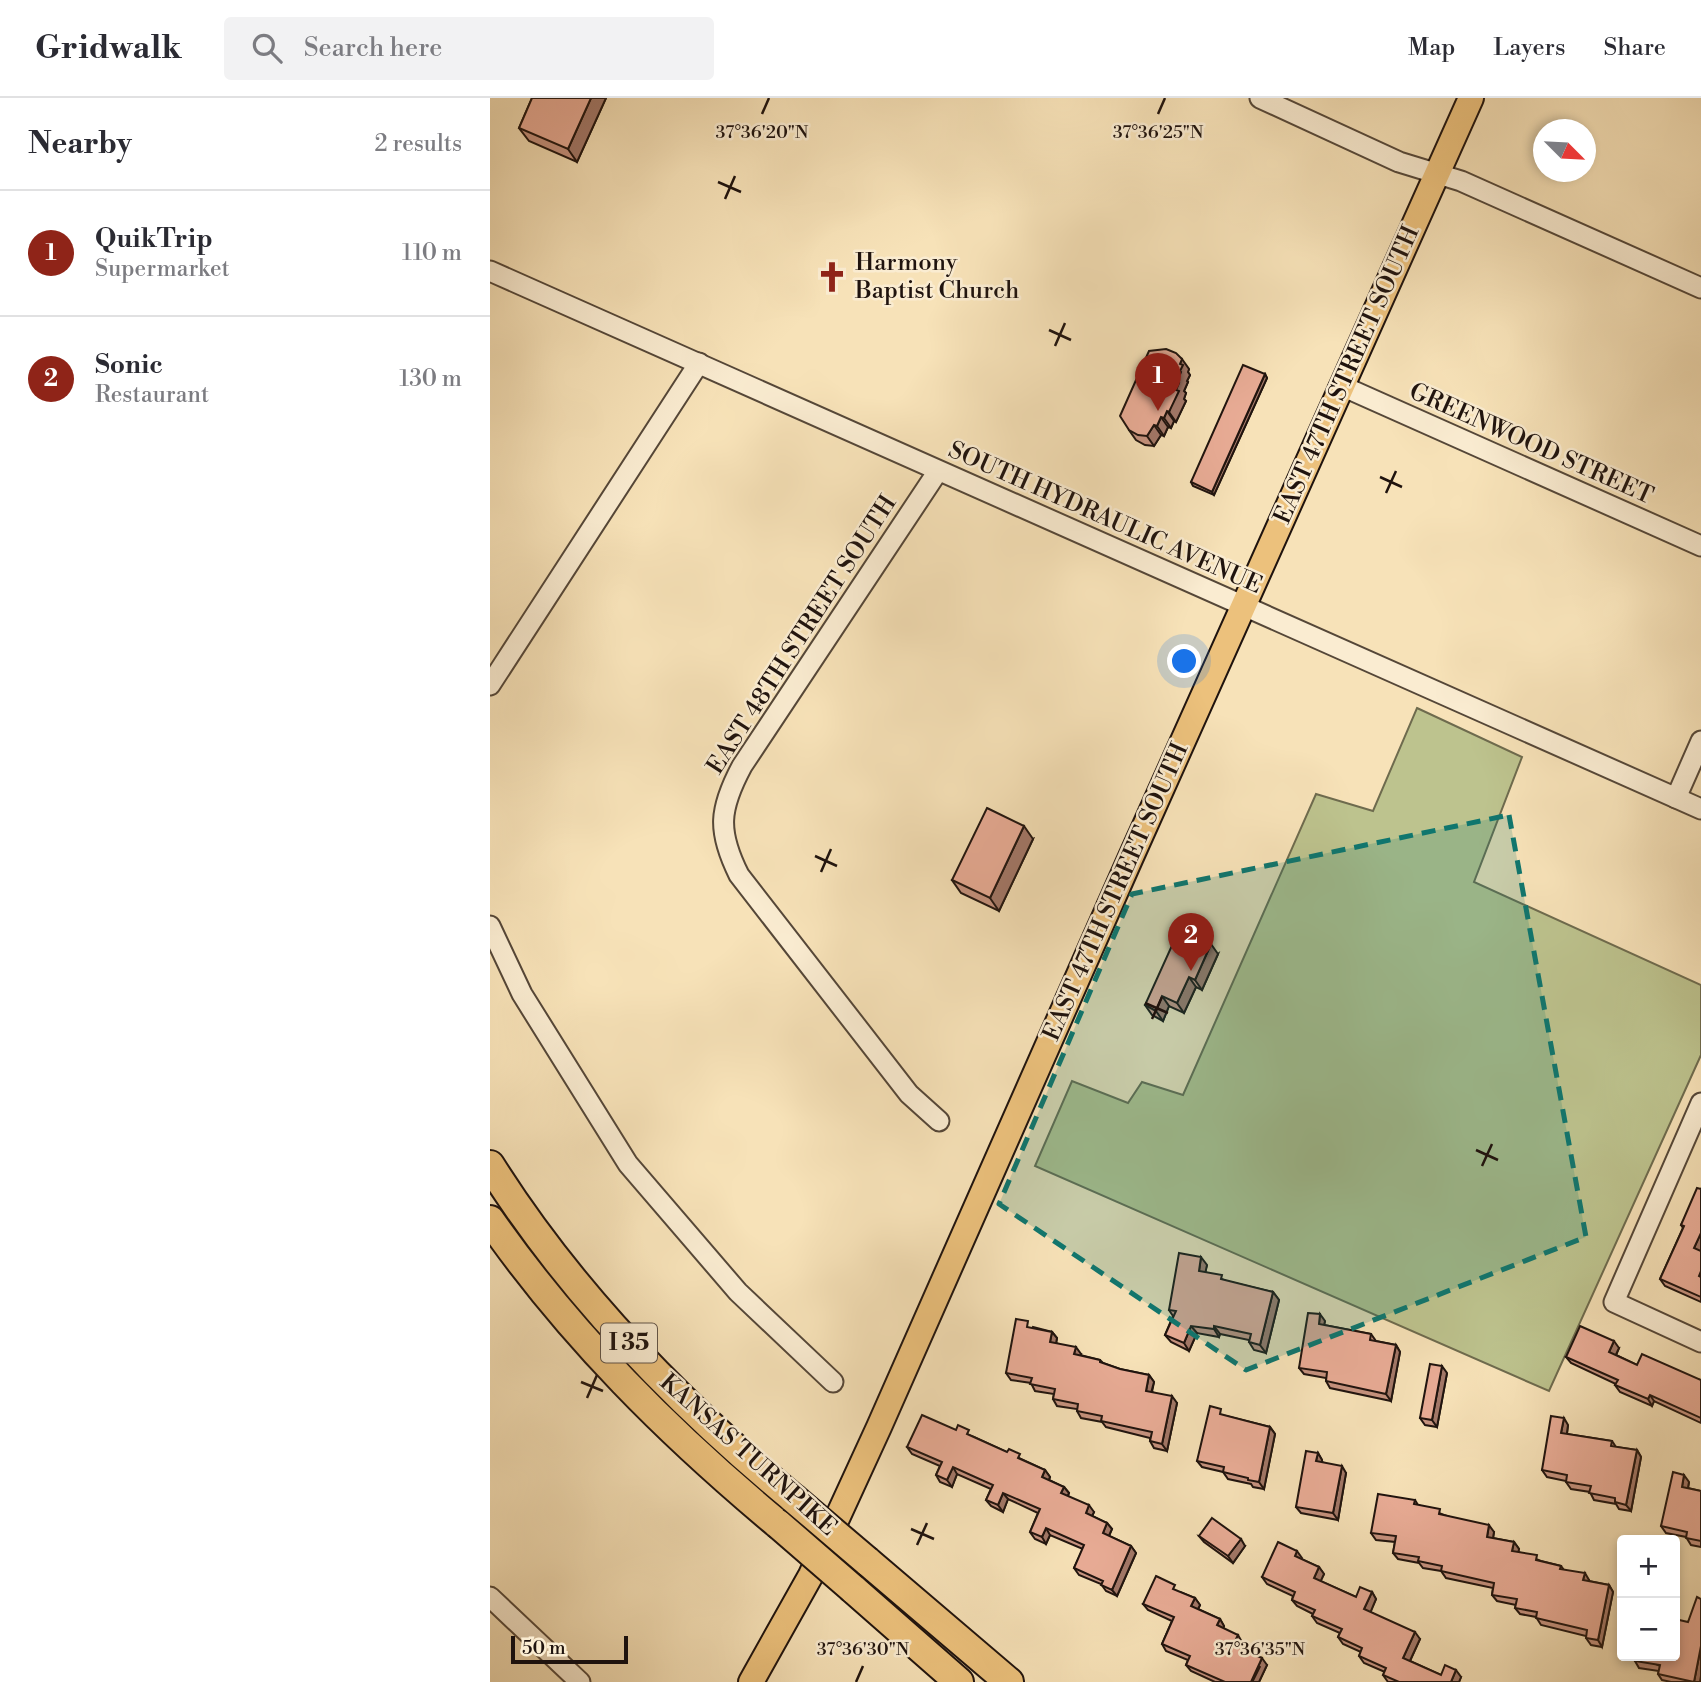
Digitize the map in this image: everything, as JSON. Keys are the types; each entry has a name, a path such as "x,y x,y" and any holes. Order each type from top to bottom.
{"highway":[{"name":"KANSAS TURNPIKE","path":"490,1165 536,1233 581,1289 694,1410 1009,1682"},
{"name":"KANSAS TURNPIKE","path":"490,1220 543,1291 648,1409 711,1468 959,1682"}],"main road":[{"name":"EAST 47TH STREET SOUTH","path":"751,1682 811,1575 879,1427 1471,98"}],"street":[{"path":"1260,98 1399,162 1461,181 1701,288"},
{"name":"SOUTH HYDRAULIC AVENUE","path":"490,271 1701,809"},
{"path":"490,685 698,363"},
{"name":"GREENWOOD STREET","path":"1342,386 1701,546"},
{"name":"EAST 48TH STREET SOUTH","path":"939,471 742,766 730,787 724,806 723,831 726,848 739,875 909,1094 939,1121"},
{"path":"1675,797 1701,741"},
{"path":"490,926 522,994 628,1164 738,1292 833,1382"},
{"path":"1701,1103 1614,1302 1701,1342"},
{"path":"490,1597 580,1682"}],"highlighted area":[{"path":"1509,815 1586,1237 1246,1370 999,1204 1132,894"}],"green space":[{"path":"1417,708 1522,757 1474,882 1701,985 1701,1055 1549,1391 1035,1166 1072,1081 1128,1103 1142,1082 1183,1095 1316,794 1373,811"}],"building":[{"path":"532,98 591,98 568,149 519,128"},
{"path":"1166,349 1182,359 1180,364 1183,365 1176,390 1179,391 1169,412 1167,411 1164,418 1161,417 1157,426 1154,425 1147,436 1138,435 1129,430 1120,416 1149,351"},
{"path":"1243,365 1265,374 1212,492 1191,482"},
{"path":"987,808 1024,826 990,898 952,880"},
{"path":"1179,930 1211,944 1195,980 1189,977 1177,1003 1162,996 1156,1011 1145,1005"},
{"path":"1697,1188 1701,1189 1701,1233 1694,1248 1701,1251 1701,1297 1660,1279 1684,1226 1681,1225"},
{"path":"1179,1253 1201,1257 1199,1271 1222,1275 1221,1279 1273,1292 1260,1345 1249,1342 1251,1334 1214,1326 1214,1329 1191,1326 1184,1343 1165,1335 1176,1311 1169,1310"},
{"path":"1308,1313 1320,1314 1319,1324 1371,1334 1370,1340 1396,1345 1386,1394 1326,1381 1327,1372 1299,1368"},
{"path":"1016,1319 1028,1321 1027,1327 1052,1332 1050,1342 1076,1347 1074,1354 1149,1375 1146,1391 1172,1396 1162,1444 1150,1441 1152,1432 1101,1421 1102,1416 1077,1411 1078,1404 1053,1399 1055,1389 1030,1384 1032,1378 1006,1373"},
{"path":"1580,1326 1614,1341 1609,1352 1637,1365 1642,1354 1701,1380 1701,1418 1650,1395 1648,1399 1615,1385 1618,1380 1566,1357"},
{"path":"1430,1364 1442,1366 1432,1420 1420,1418"},
{"path":"1210,1406 1221,1409 1220,1414 1270,1427 1259,1482 1223,1472 1224,1467 1197,1461"},
{"path":"922,1415 956,1430 958,1425 969,1430 967,1434 1007,1452 1009,1449 1020,1454 1018,1458 1045,1470 1042,1477 1064,1487 1061,1493 1089,1505 1086,1513 1107,1523 1103,1533 1131,1546 1112,1590 1101,1585 1103,1581 1074,1568 1084,1545 1046,1528 1042,1537 1030,1532 1040,1509 1003,1493 998,1505 986,1500 993,1485 953,1467 947,1480 936,1475 942,1462 907,1447"},
{"path":"1551,1416 1564,1418 1561,1433 1612,1441 1611,1446 1637,1450 1626,1505 1615,1502 1615,1498 1589,1493 1591,1486 1566,1482 1567,1475 1542,1470"},
{"path":"1306,1451 1318,1453 1316,1461 1342,1466 1333,1513 1296,1507"},
{"path":"1673,1472 1684,1475 1682,1487 1701,1491 1701,1541 1686,1538 1687,1532 1661,1526"},
{"path":"1378,1494 1415,1500 1414,1504 1440,1509 1439,1514 1489,1525 1487,1537 1514,1542 1512,1551 1537,1555 1536,1560 1561,1566 1560,1569 1585,1573 1583,1580 1609,1585 1598,1640 1586,1638 1587,1630 1536,1618 1537,1612 1515,1608 1517,1599 1492,1595 1494,1583 1441,1571 1442,1566 1418,1561 1419,1557 1393,1553 1396,1536 1371,1533"},
{"path":"1212,1518 1241,1539 1228,1556 1199,1536"},
{"path":"1278,1542 1297,1551 1295,1556 1319,1567 1314,1578 1356,1597 1360,1587 1372,1592 1364,1609 1415,1632 1403,1658 1441,1675 1445,1665 1456,1670 1451,1682 1399,1682 1383,1675 1386,1668 1359,1656 1362,1648 1338,1637 1342,1629 1312,1616 1315,1610 1292,1600 1295,1592 1262,1577"},
{"path":"1156,1576 1175,1585 1173,1589 1195,1598 1191,1606 1220,1619 1217,1625 1238,1635 1233,1645 1262,1658 1251,1682 1225,1682 1186,1665 1190,1656 1162,1644 1174,1617 1143,1604"},
{"path":"1697,1597 1701,1599 1701,1646 1694,1682 1658,1674 1660,1665 1635,1661 1680,1661 1680,1620 1688,1622"}],"place":[{"name":"Harmony Baptist Church","path":"832,277"},
{"name":"QuikTrip","path":"1158,411"},
{"name":"Sonic","path":"1191,971"}]}
